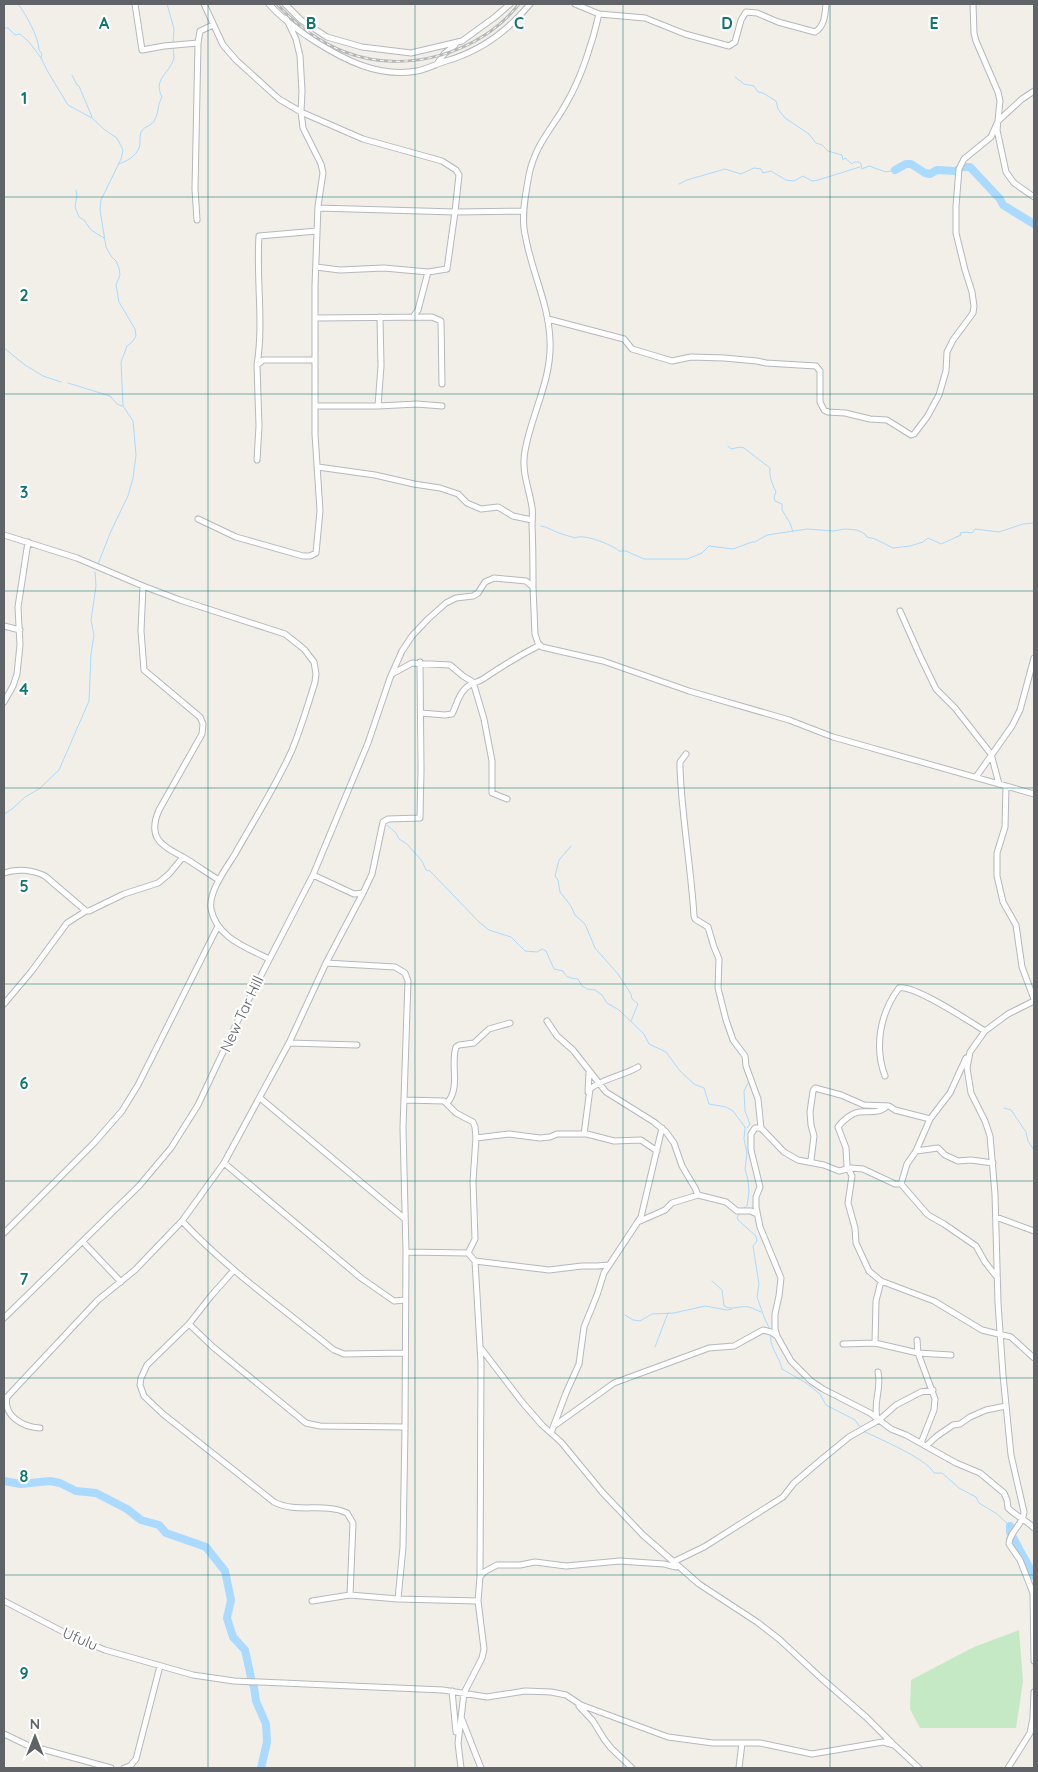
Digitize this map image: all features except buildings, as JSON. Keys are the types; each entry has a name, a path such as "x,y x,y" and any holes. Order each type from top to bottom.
{"street":[{"path":"135,4 142,50 164,46 198,44"},
{"path":"204,4 223,45 236,60 279,99 300,112 363,139 442,161 456,170 458,175 455,212 447,269 428,272 384,268 340,270 316,267"},
{"path":"269,4 300,31 326,48 360,66 380,71 397,72 420,70 461,57 488,44 530,4"},
{"path":"285,4 301,20 327,37 362,47 411,53 457,44"},
{"path":"436,64 449,49 468,38 510,4"},
{"path":"575,4 599,14 645,18 685,34 729,46 735,42 742,16 746,12 757,13 778,22 815,32 823,23 826,4"},
{"path":"973,4 976,41 993,78 1000,101 999,141 1006,172 1014,183 1034,197"},
{"path":"599,14 596,29 571,94 541,140 534,156 529,173 524,212 527,241 548,319 550,342 549,364 528,438 524,462 532,507 535,634 540,645 603,661 689,691 789,720 833,737 1034,794"},
{"path":"198,519 236,537 303,556 310,556 316,553 318,547 320,511 315,434 315,318 318,208 323,172 303,128 300,112 302,91 300,56 296,39 286,18"},
{"path":"197,220 195,189 198,44 200,31 213,25"},
{"path":"548,319 624,339 632,349 672,360 690,357 724,358 816,366 820,371 820,402 824,410 887,420 911,435 914,434 927,417 939,394 946,371 946,358 950,346 973,313 974,299 956,233 959,169 964,159 991,136 998,121 1022,99 1034,92"},
{"path":"318,208 524,212"},
{"path":"257,460 259,426 259,236 317,231"},
{"path":"413,317 418,310 428,272"},
{"path":"378,406 381,366 380,317"},
{"path":"315,318 432,317 441,321 442,384"},
{"path":"258,365 263,360 315,360"},
{"path":"315,406 417,404 442,406"},
{"path":"318,467 375,475 446,489 458,494 467,503 480,509 498,507 512,516 532,520"},
{"path":"4,535 77,558 143,586 284,634 304,649 316,668 315,682 291,751 274,785 219,880 212,898 211,905 218,926 231,940 269,959"},
{"path":"4,702 17,674 20,644 18,607 28,542"},
{"name":"New Tar Hill","path":"4,1318 138,1186 182,1131 210,1083 240,1016 313,875 368,743 392,674 406,645 420,627 442,606 452,599 476,595 488,580 494,578 526,581 533,587"},
{"path":"143,586 141,631 144,670 200,717 204,724 202,734 155,820 155,832 165,848 219,880"},
{"path":"900,611 936,689 955,708 991,754 999,784"},
{"path":"4,626 20,630"},
{"path":"421,713 452,714 463,691 474,682 481,680 521,654 540,645"},
{"path":"976,777 1012,726 1020,710 1034,658"},
{"path":"40,1428 26,1426 14,1418 7,1408 7,1397 98,1300 135,1270 182,1221 224,1163 289,1043 326,963 372,874 383,822 388,819 420,818 420,662"},
{"path":"392,674 408,664 420,662 450,665 474,682 484,719 492,761 492,793 506,799"},
{"path":"686,754 680,762 680,776 684,827 691,870 694,916 695,919 708,927 719,959 718,988 733,1040 745,1056 746,1066 758,1099 761,1128 784,1152 798,1160 839,1170 848,1168 867,1170 895,1184 901,1184 928,1215 971,1242 996,1276"},
{"path":"901,1184 907,1164 916,1151 930,1119 950,1093 970,1052 985,1031 1008,1014 1034,1000 1022,967 1016,925 1002,902 997,876 998,853 1005,827 1006,786"},
{"path":"4,1004 31,972 67,923 86,911 124,894 158,883 169,874 183,857"},
{"path":"4,873 18,871 38,873 46,876 86,911"},
{"path":"313,875 354,894 363,893"},
{"path":"4,1232 94,1143 122,1111 138,1084 218,926"},
{"path":"326,963 395,967 405,973 408,981 403,1128 406,1252 405,1427 403,1547 398,1599"},
{"path":"885,1076 879,1055 882,1028 889,1004 899,988 905,988 948,1008 985,1031"},
{"path":"546,1021 556,1036 573,1050 598,1084 618,1101 662,1128 674,1143 682,1166 698,1195"},
{"path":"447,1103 451,1098 455,1080 454,1052 456,1047 474,1042 488,1029 510,1023"},
{"path":"289,1043 357,1045"},
{"path":"970,1052 967,1068 969,1085 971,1093 988,1126 993,1163 996,1217 996,1276 1006,1406 1011,1456 1023,1505 1023,1518 1008,1544 1020,1560 1032,1586 1034,1661"},
{"path":"588,1092 592,1086 638,1068"},
{"path":"584,1134 589,1073"},
{"path":"809,1162 811,1160 814,1136 810,1112 814,1089 817,1088 841,1094 864,1105 891,1106 895,1110 930,1119"},
{"path":"260,1098 405,1219"},
{"path":"405,1100 441,1101 447,1103 456,1113 473,1122 476,1138 474,1181 475,1238 468,1253"},
{"path":"887,1106 873,1112 856,1113 840,1123 838,1130 846,1148 848,1168 852,1178 848,1203 855,1228 856,1243 869,1271 881,1281 934,1301 977,1328 1000,1336 1011,1337 1034,1358"},
{"path":"551,1433 566,1393 580,1364 584,1327 604,1273 640,1221 662,1128"},
{"path":"761,1128 755,1128 751,1134 751,1154 760,1187 756,1196 758,1214 760,1227 781,1278 775,1314 777,1336 791,1361 811,1380 837,1397 878,1419 891,1429 924,1444 956,1463 980,1472 1004,1493 1007,1497 1010,1511 1023,1518 1034,1528"},
{"path":"476,1138 509,1134 540,1138 557,1134 584,1134 614,1141 641,1140 657,1151"},
{"path":"916,1151 938,1148 945,1155 958,1161 974,1160 993,1163"},
{"path":"224,1163 361,1278 394,1301 405,1300"},
{"path":"640,1221 664,1210 672,1203 698,1195 726,1202 738,1211 751,1211 758,1214"},
{"path":"996,1217 1034,1231"},
{"path":"182,1221 234,1270 339,1353 405,1353"},
{"path":"83,1242 121,1282"},
{"path":"406,1252 468,1253 475,1261 480,1347 480,1577 478,1601 484,1649 482,1658 464,1693 458,1748"},
{"path":"475,1261 549,1270 609,1264"},
{"path":"234,1270 188,1324 147,1365 140,1381 141,1390 144,1396 170,1420 274,1502 286,1507 329,1508 347,1513 353,1522 350,1595"},
{"path":"874,1343 876,1301 881,1281"},
{"path":"188,1324 221,1354 306,1423 320,1426 405,1427"},
{"path":"553,1426 614,1384 709,1348 734,1346 763,1330 777,1336"},
{"path":"917,1340 918,1352 935,1399 934,1410 924,1444"},
{"path":"843,1344 874,1343 918,1352 950,1355"},
{"path":"480,1347 521,1400 643,1535 699,1584 757,1622 779,1639 919,1768"},
{"path":"878,1372 880,1385 875,1405 878,1419"},
{"path":"673,1562 698,1551 784,1497 794,1483 821,1460 888,1411 920,1392 933,1390"},
{"path":"924,1444 970,1417 986,1410 1006,1406"},
{"path":"480,1577 492,1566 520,1565 536,1562 566,1566 624,1561 669,1564 683,1570"},
{"path":"312,1601 350,1595 398,1599 478,1601"},
{"name":"Ufulu","path":"4,1601 73,1637 105,1650 193,1675 234,1681 452,1691 487,1697 525,1691 544,1691 566,1695 577,1704"},
{"path":"124,1768 134,1763 136,1759 160,1666"},
{"path":"452,1691 461,1768"},
{"path":"1008,1768 1031,1730 1034,1692"},
{"path":"577,1704 668,1737 713,1743 760,1743 812,1754 876,1742 894,1745"},
{"path":"577,1704 593,1720 604,1739 632,1768"},
{"path":"461,1717 481,1768"},
{"path":"4,1734 28,1745 111,1768"},
{"path":"739,1768 742,1742"}],"green space":[{"path":"1019,1630 1023,1681 1016,1728 920,1728 910,1709 911,1680 974,1647"}],"waterway":[{"path":"18,4 34,33 42,54 41,58"},
{"path":"167,4 174,29 173,44"},
{"path":"4,28 8,28 15,35 20,34 29,42 41,58 68,105 92,118 117,138 123,150 121,159 101,200 100,210 106,247 119,268 120,275 116,285 119,302 135,329 136,336 127,346 121,362 123,406 133,421 136,455 128,496 98,564"},
{"path":"118,164 136,154 140,146 141,132 154,122 162,97 159,85 174,57 173,48"},
{"path":"72,75 79,86 92,117"},
{"path":"735,77 744,84 754,86 758,92 776,101 778,109 785,118 809,134 816,143 822,145 828,151 842,155 843,160 845,158 852,164 859,162 862,169 869,166 886,172 895,170"},
{"path":"895,170 906,164 911,164 930,174 937,170 955,171 963,167 970,167 1000,199 1003,205 1034,224"},
{"path":"679,184 725,169 741,174 754,168 761,169 763,173 771,171 786,180 794,181 803,176 812,181 860,167"},
{"path":"76,190 75,207 79,217 84,220 91,230 104,238"},
{"path":"4,348 25,365 43,376 61,382"},
{"path":"68,383 110,396 117,404 122,406"},
{"path":"728,446 731,449 744,448 770,468 770,477 776,492 775,501 782,504 782,510 793,532"},
{"path":"541,526 575,538 584,537 598,540 619,551 626,551 644,559 687,559 702,553 709,546 733,549 755,542 767,535 807,529 857,530 867,537 893,548 910,546 923,542 928,538 941,544 961,535 960,533 972,533 975,529 999,532 1023,524 1034,523"},
{"path":"4,814 25,797 39,789 59,770 89,701 91,654 94,635 91,620 96,586 95,572"},
{"path":"387,825 422,861 426,870 430,871 479,922 489,930 511,937 525,951 537,952 542,949 546,951 554,969 563,971 569,977 578,979 582,986 595,990 602,995 607,1003 619,1010 644,1034 649,1044 666,1052 680,1071 694,1084 704,1088 709,1104 726,1107 733,1111 745,1127 744,1139 747,1153 745,1169 749,1192 747,1206 744,1208"},
{"path":"571,846 559,860 555,876 558,880 560,892 571,906 575,915 585,924 595,948 618,974 631,994 632,999 638,1004 631,1021"},
{"path":"747,1128 750,1124 745,1111 744,1091 749,1081"},
{"path":"1004,1108 1011,1110 1026,1132 1028,1141 1034,1150"},
{"path":"740,1213 737,1218 739,1221 756,1236 757,1241 753,1246 759,1284 757,1297 770,1330"},
{"path":"712,1281 722,1290 724,1306 730,1308 749,1307 761,1312"},
{"path":"625,1315 633,1320 640,1321 652,1314 674,1313 705,1306 727,1310 732,1309"},
{"path":"655,1347 668,1313"},
{"path":"771,1334 771,1343 782,1369 806,1383 820,1394 826,1405 855,1420 861,1428"},
{"path":"863,1431 913,1456 934,1473 942,1473 959,1488 976,1497 979,1503 997,1514 1010,1526"},
{"path":"4,1481 21,1484 50,1481 60,1483 76,1491 96,1493 127,1509 141,1520 159,1525 166,1533 206,1547 225,1571 231,1600 227,1618 233,1637 245,1650 256,1701 266,1724 267,1742 261,1768"},
{"path":"1010,1526 1010,1532 1034,1576"}],"railway":[{"path":"277,4 308,32 335,48 368,59 392,61 416,60 440,55 463,47 484,36 503,21 519,4"}]}
